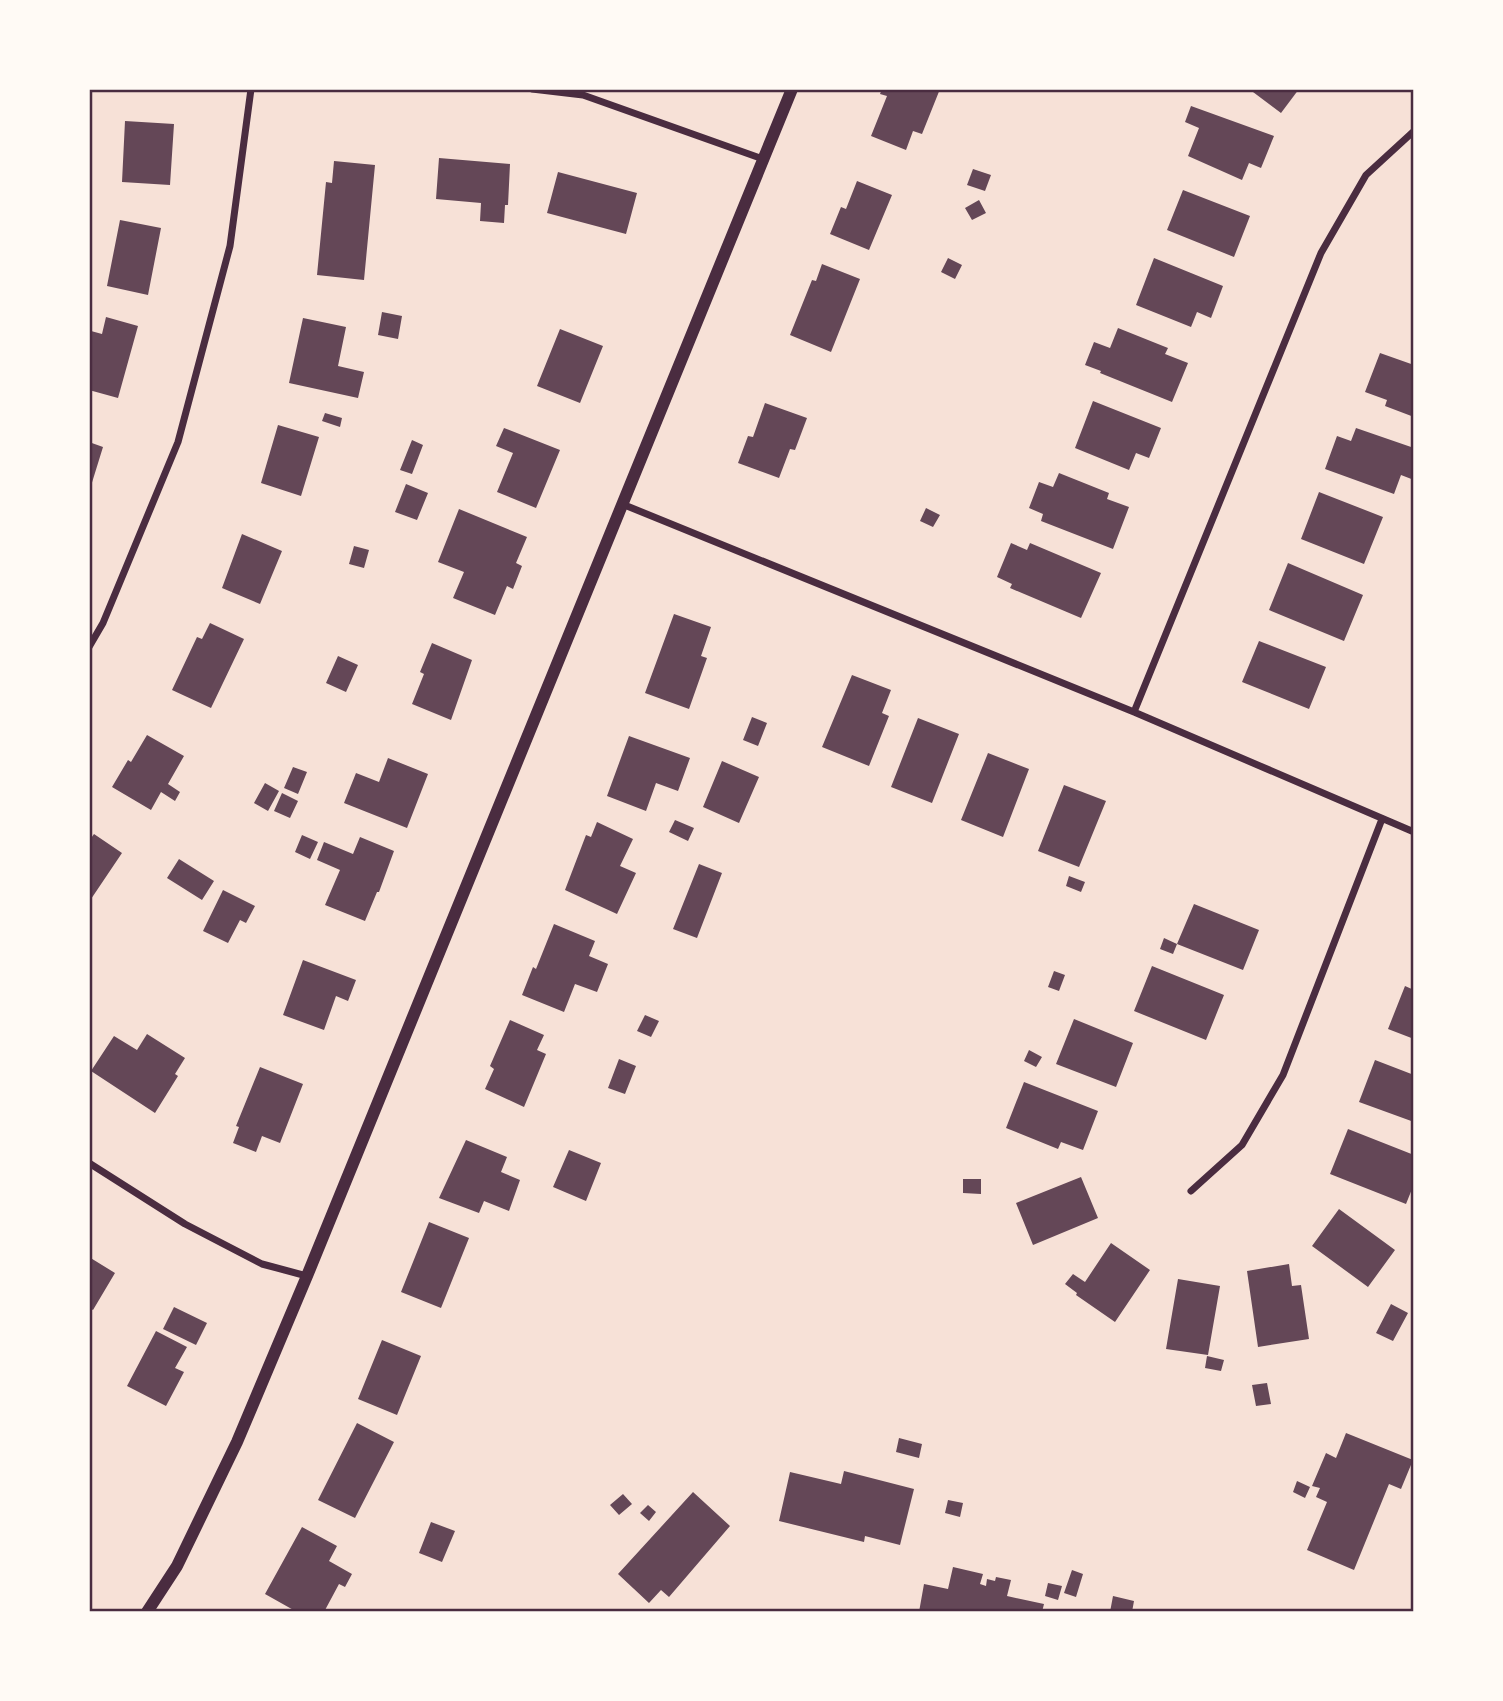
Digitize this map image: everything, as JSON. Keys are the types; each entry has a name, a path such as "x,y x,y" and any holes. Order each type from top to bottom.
{"street":[{"path":"89,647 103,623 178,442 230,246 251,89"},
{"path":"532,89 583,95 763,159"},
{"path":"147,1612 177,1566 237,1442 792,89"},
{"path":"1134,712 1321,253 1366,175 1414,131"},
{"path":"621,504 1134,712 1414,832"},
{"path":"1191,1191 1242,1145 1283,1075 1382,819"},
{"path":"89,1163 195,1230 262,1264 306,1276"}],"building":[{"path":"882,89 940,89 922,134 913,131 906,150 871,136 887,96 880,94"},
{"path":"1249,89 1299,89 1281,113"},
{"path":"1191,106 1274,136 1261,168 1249,163 1242,180 1188,156 1199,128 1185,122"},
{"path":"125,121 174,124 170,185 122,182"},
{"path":"439,158 510,164 508,205 505,205 504,223 480,221 481,203 436,199"},
{"path":"334,161 375,165 364,280 317,275 326,182 332,183"},
{"path":"973,169 991,175 985,191 967,185"},
{"path":"558,172 637,193 626,234 547,213"},
{"path":"857,181 892,195 869,250 830,234 841,207 846,209"},
{"path":"1183,190 1250,216 1234,257 1167,230"},
{"path":"979,200 986,213 972,220 965,208"},
{"path":"120,220 161,228 148,295 107,286"},
{"path":"948,258 962,265 955,279 941,272"},
{"path":"1154,258 1223,286 1211,318 1197,312 1191,327 1136,305"},
{"path":"822,264 860,279 831,352 790,335 812,280 816,281"},
{"path":"382,312 402,316 398,339 378,335"},
{"path":"106,317 138,326 118,398 89,390 89,339 91,331 102,334"},
{"path":"303,318 346,327 338,366 364,372 358,398 289,383"},
{"path":"1118,328 1168,348 1165,354 1188,363 1172,402 1085,365 1094,342 1110,348"},
{"path":"560,329 603,346 580,403 537,386"},
{"path":"1380,353 1414,365 1414,417 1385,406 1387,400 1365,392"},
{"path":"1093,401 1161,428 1149,458 1136,453 1129,470 1075,448"},
{"path":"765,403 807,418 795,450 790,449 779,478 738,463 748,436 753,437"},
{"path":"325,413 342,418 340,427 322,421"},
{"path":"278,425 319,437 301,496 261,483"},
{"path":"504,428 560,450 536,508 497,492 513,453 496,446"},
{"path":"1356,428 1414,448 1414,480 1401,475 1394,494 1325,469 1337,436 1351,441"},
{"path":"412,440 423,445 412,474 400,470"},
{"path":"89,442 103,447 90,489 89,488"},
{"path":"1059,473 1109,493 1107,499 1129,507 1113,549 1041,521 1043,514 1029,508 1039,482 1053,487"},
{"path":"406,484 428,493 417,520 395,512"},
{"path":"1319,492 1383,517 1364,564 1301,539"},
{"path":"926,508 940,515 933,527 920,521"},
{"path":"459,509 527,537 516,563 522,566 513,589 507,586 495,615 453,598 464,572 438,562"},
{"path":"242,534 282,551 260,604 222,588"},
{"path":"1011,543 1027,550 1030,543 1101,573 1081,618 1010,588 1012,584 997,577"},
{"path":"354,546 369,550 364,568 349,564"},
{"path":"1288,563 1363,595 1344,641 1269,610"},
{"path":"674,614 711,627 701,656 707,658 689,709 645,693"},
{"path":"210,623 244,639 211,708 172,690 197,637 202,639"},
{"path":"1259,641 1326,667 1309,709 1242,682"},
{"path":"432,643 472,660 451,720 412,704 424,674 420,672"},
{"path":"338,656 358,665 346,692 326,683"},
{"path":"852,675 891,690 882,713 889,716 869,766 822,747"},
{"path":"752,717 767,723 758,746 743,740"},
{"path":"918,718 959,734 932,803 891,787"},
{"path":"147,735 184,756 168,784 180,792 175,801 161,792 151,810 112,787"},
{"path":"629,736 690,758 678,791 656,783 646,811 607,796"},
{"path":"988,753 1029,769 1003,837 961,820"},
{"path":"388,758 428,774 407,828 344,803 356,773 379,782"},
{"path":"722,761 759,777 739,823 703,807"},
{"path":"293,767 307,772 298,794 284,788"},
{"path":"265,783 279,791 268,811 254,803"},
{"path":"1064,785 1106,801 1079,867 1038,851"},
{"path":"282,793 298,801 290,818 274,811"},
{"path":"675,820 694,828 688,841 669,832"},
{"path":"597,822 633,839 620,866 636,873 617,914 565,890 586,835 591,837"},
{"path":"94,834 122,853 89,902 89,841"},
{"path":"302,835 318,842 310,859 295,852"},
{"path":"360,837 394,851 365,921 325,905 340,870 317,860 324,842 353,854"},
{"path":"179,859 214,881 202,900 167,878"},
{"path":"699,864 722,873 697,938 673,929"},
{"path":"1069,876 1085,882 1081,892 1066,886"},
{"path":"223,890 255,906 246,923 240,920 228,943 203,931"},
{"path":"1194,904 1259,930 1243,970 1177,944"},
{"path":"554,924 595,941 589,956 608,964 597,992 575,984 564,1012 522,995"},
{"path":"1164,938 1177,944 1173,954 1160,949"},
{"path":"303,960 356,980 348,1001 336,996 324,1030 283,1015"},
{"path":"1152,966 1224,995 1206,1040 1134,1011"},
{"path":"1054,971 1065,975 1059,991 1048,987"},
{"path":"1405,986 1414,990 1414,1039 1388,1029"},
{"path":"645,1015 659,1021 651,1037 637,1031"},
{"path":"1074,1019 1133,1043 1116,1087 1056,1064"},
{"path":"510,1020 544,1035 537,1050 546,1054 524,1107 485,1089 494,1069 490,1066"},
{"path":"147,1034 185,1058 175,1074 178,1076 155,1113 91,1071 114,1036 137,1050"},
{"path":"1029,1050 1042,1057 1036,1067 1024,1061"},
{"path":"619,1059 636,1066 625,1094 608,1088"},
{"path":"1375,1060 1414,1075 1414,1122 1359,1102"},
{"path":"260,1067 303,1084 280,1143 262,1136 256,1152 233,1143 239,1127 236,1126"},
{"path":"1024,1082 1098,1111 1083,1150 1061,1142 1058,1149 1006,1128"},
{"path":"1348,1129 1414,1155 1414,1184 1406,1204 1330,1174"},
{"path":"466,1140 507,1157 501,1172 520,1180 509,1211 484,1201 479,1213 439,1198"},
{"path":"569,1150 601,1163 586,1201 553,1187"},
{"path":"1081,1177 1098,1218 1033,1245 1016,1203"},
{"path":"963,1179 981,1179 981,1194 963,1193"},
{"path":"1339,1209 1395,1250 1368,1287 1312,1246"},
{"path":"429,1222 469,1238 441,1308 401,1292"},
{"path":"1111,1243 1150,1270 1115,1322 1076,1295 1077,1293 1065,1284 1073,1274 1085,1282"},
{"path":"89,1257 115,1273 93,1310 89,1308"},
{"path":"1289,1264 1292,1286 1301,1285 1309,1339 1258,1347 1247,1271"},
{"path":"1178,1279 1220,1286 1208,1355 1166,1349"},
{"path":"1391,1304 1408,1313 1393,1341 1376,1333"},
{"path":"174,1307 207,1323 196,1345 163,1329"},
{"path":"156,1331 187,1347 175,1368 184,1372 166,1406 127,1386"},
{"path":"382,1340 421,1356 397,1415 358,1399"},
{"path":"1207,1356 1224,1360 1221,1371 1205,1368"},
{"path":"1267,1383 1271,1404 1256,1406 1252,1385"},
{"path":"357,1423 394,1442 355,1518 318,1500"},
{"path":"1346,1433 1413,1460 1401,1489 1389,1484 1354,1570 1307,1550 1327,1502 1316,1497 1320,1488 1312,1486 1326,1453 1336,1458"},
{"path":"899,1438 922,1444 919,1458 896,1452"},
{"path":"844,1471 914,1489 900,1545 865,1536 864,1542 779,1521 790,1472 841,1484"},
{"path":"1297,1481 1310,1487 1305,1498 1293,1492"},
{"path":"693,1492 730,1526 669,1597 661,1590 649,1603 618,1574"},
{"path":"623,1494 632,1504 619,1515 610,1505"},
{"path":"948,1500 963,1503 960,1517 945,1513"},
{"path":"648,1505 656,1512 649,1521 640,1513"},
{"path":"431,1522 455,1531 442,1562 419,1553"},
{"path":"302,1527 337,1546 329,1561 352,1574 345,1587 339,1584 324,1612 297,1612 265,1594"},
{"path":"953,1567 983,1574 980,1584 986,1586 987,1579 995,1581 996,1577 1011,1580 1007,1596 1044,1604 1042,1612 919,1612 924,1584 948,1589"},
{"path":"1072,1570 1083,1574 1076,1597 1064,1593"},
{"path":"1048,1583 1062,1586 1058,1600 1045,1596"},
{"path":"1113,1596 1134,1601 1132,1612 1110,1612"}]}
